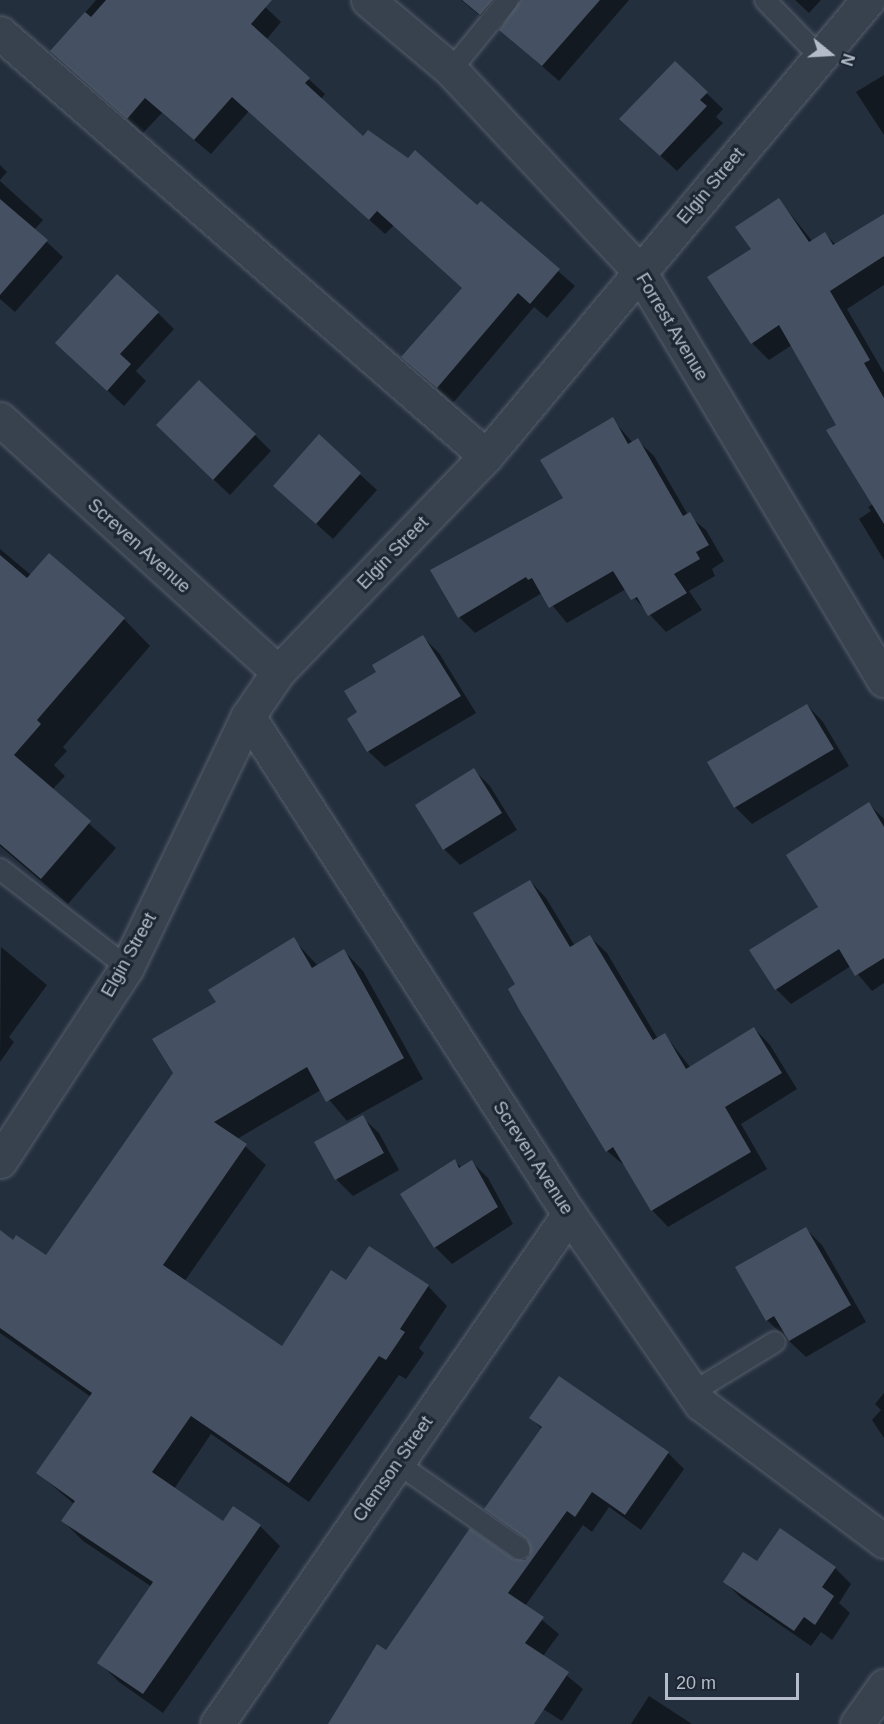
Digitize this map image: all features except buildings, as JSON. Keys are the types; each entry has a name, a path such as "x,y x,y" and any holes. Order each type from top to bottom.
{"street":[{"name":"Forrest Avenue","path":"368,0 451,70 639,271 884,680"},
{"name":"Elgin Street","path":"0,1161 127,967 248,716 278,672 486,456 868,0"},
{"path":"0,33 486,456"},
{"name":"Screven Avenue","path":"0,419 278,672"},
{"name":"Screven Avenue","path":"248,716 569,1214 701,1404 779,1465 884,1541"},
{"name":"Clemson Street","path":"217,1724 569,1214"},
{"path":"857,1724 884,1686"}],"lane":[{"path":"451,70 508,0"},
{"path":"765,0 820,57"},
{"path":"0,869 127,967"},
{"path":"693,1392 775,1342"},
{"path":"397,1463 520,1549"}]}
